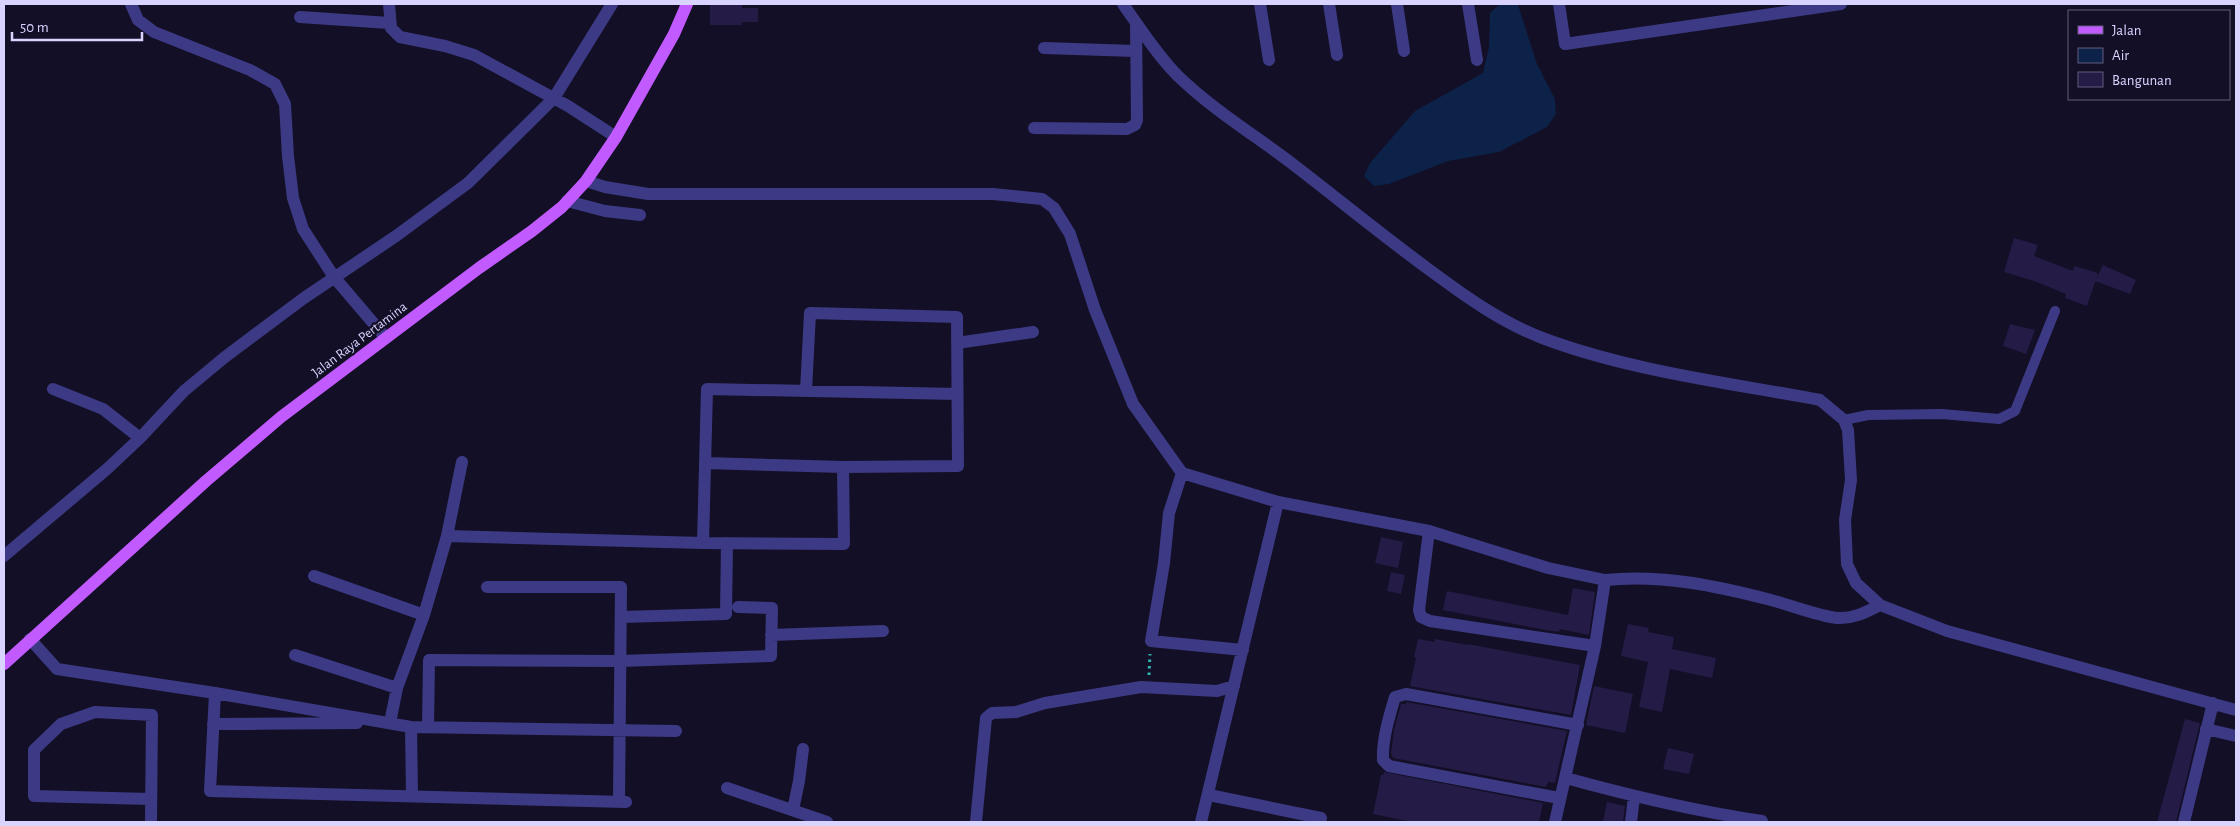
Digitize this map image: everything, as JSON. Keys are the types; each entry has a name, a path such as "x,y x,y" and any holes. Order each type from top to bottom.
{"main road":[{"name":"Jalan Raya Pertamina","path":"4,664 206,481 281,416 479,268 532,231 567,201 586,181 616,137 674,34 688,4"}],"street":[{"path":"131,4 138,20 154,32 250,70 275,84 285,104 293,198 303,228 334,277 386,338"},
{"path":"389,4 389,23 394,33 400,37 445,46 474,55 568,106 616,137"},
{"path":"4,556 70,501 140,438 184,391 225,357 334,277 396,236 468,183 554,98 612,4"},
{"path":"1123,4 1178,76 1376,230 1458,291 1493,313 1544,339 1622,362 1820,400 1844,420 1848,430 1851,480 1845,520 1847,564 1856,583 1880,605 1947,631 2236,710"},
{"path":"1260,4 1269,60"},
{"path":"1329,4 1337,55"},
{"path":"1397,4 1404,51"},
{"path":"1468,4 1477,60"},
{"path":"1559,4 1565,44 1841,4"},
{"path":"300,17 389,23"},
{"path":"1034,128 1132,128 1137,120 1136,22"},
{"path":"1044,48 1135,51"},
{"path":"586,181 605,187 648,194 993,194 1042,199 1054,208 1070,234 1095,310 1133,404 1182,473 1278,502 1429,531 1548,568 1606,580 1631,577 1672,580 1762,598 1837,618 1858,616 1880,605"},
{"path":"567,201 605,211 640,215"},
{"path":"706,463 844,468 958,466 957,317 810,313 806,391"},
{"path":"957,343 1033,332"},
{"path":"54,389 103,409 140,438"},
{"path":"703,543 708,389 957,394"},
{"path":"390,723 397,688 424,615 447,536 462,462"},
{"path":"447,536 703,543 844,544 844,468"},
{"path":"1182,473 1169,513 1164,563 1151,641 1243,650"},
{"path":"1201,822 1278,502"},
{"path":"1429,531 1419,610 1421,617 1430,621 1595,646"},
{"path":"621,617 726,614 727,542"},
{"path":"314,576 424,615"},
{"path":"1555,822 1595,646 1606,580"},
{"path":"215,693 210,792 622,802 620,730 621,587 487,587"},
{"path":"428,727 429,660 620,661 771,656 772,608 738,607"},
{"path":"771,635 883,631"},
{"path":"30,639 57,669 215,693 411,727 676,731"},
{"path":"295,655 397,688"},
{"path":"976,822 987,715 992,712 1016,712 1045,703 1141,687 1218,691 1234,686"},
{"path":"1559,798 1389,766 1383,760 1382,751 1391,709 1395,697 1406,694 1578,725"},
{"path":"2184,822 2213,703"},
{"path":"151,799 34,796 34,750 62,724 95,712 152,715 151,822"},
{"path":"213,724 390,723"},
{"path":"411,727 412,796"},
{"path":"2206,729 2236,736"},
{"path":"792,810 799,781 803,749"},
{"path":"1566,778 1713,818 1762,821"},
{"path":"727,788 827,822"},
{"path":"1209,795 1321,818"},
{"path":"1631,822 1634,797"}],"lane":[{"path":"1844,420 1868,415 1942,414 2000,419 2015,411 2055,311"}],"path":[{"path":"1141,687 1148,682 1151,641"}],"water":[{"path":"1500,4 1518,5 1537,64 1555,99 1556,114 1547,127 1499,152 1448,161 1389,184 1374,186 1364,176 1370,163 1415,111 1483,73 1489,47 1490,13"}],"building":[{"path":"710,4 742,4 742,8 758,8 758,22 742,22 742,25 710,25"},
{"path":"2014,238 2038,245 2034,256 2073,271 2074,266 2098,273 2087,306 2065,298 2066,294 2037,282 2004,272"},
{"path":"2103,265 2136,280 2130,294 2095,281"},
{"path":"2010,324 2035,330 2026,354 2003,346"},
{"path":"1381,537 1403,542 1398,568 1375,563"},
{"path":"1391,572 1405,575 1401,594 1387,591"},
{"path":"1573,588 1595,592 1589,635 1560,629 1559,632 1545,630 1443,610 1447,591 1568,615"},
{"path":"1628,624 1649,628 1648,632 1674,637 1672,649 1716,658 1712,678 1670,669 1662,712 1639,707 1648,662 1621,656"},
{"path":"1418,639 1435,642 1435,639 1468,644 1580,665 1571,715 1410,686"},
{"path":"1594,686 1633,694 1625,733 1586,725"},
{"path":"1406,702 1567,731 1555,783 1548,782 1546,787 1393,758 1391,753 1394,730 1401,704 1406,704"},
{"path":"2185,719 2200,723 2176,822 2157,822"},
{"path":"1668,748 1694,754 1689,774 1663,769"},
{"path":"1384,772 1543,803 1539,822 1412,822 1373,814 1381,775"},
{"path":"1607,802 1625,806 1623,822 1603,822"}]}
